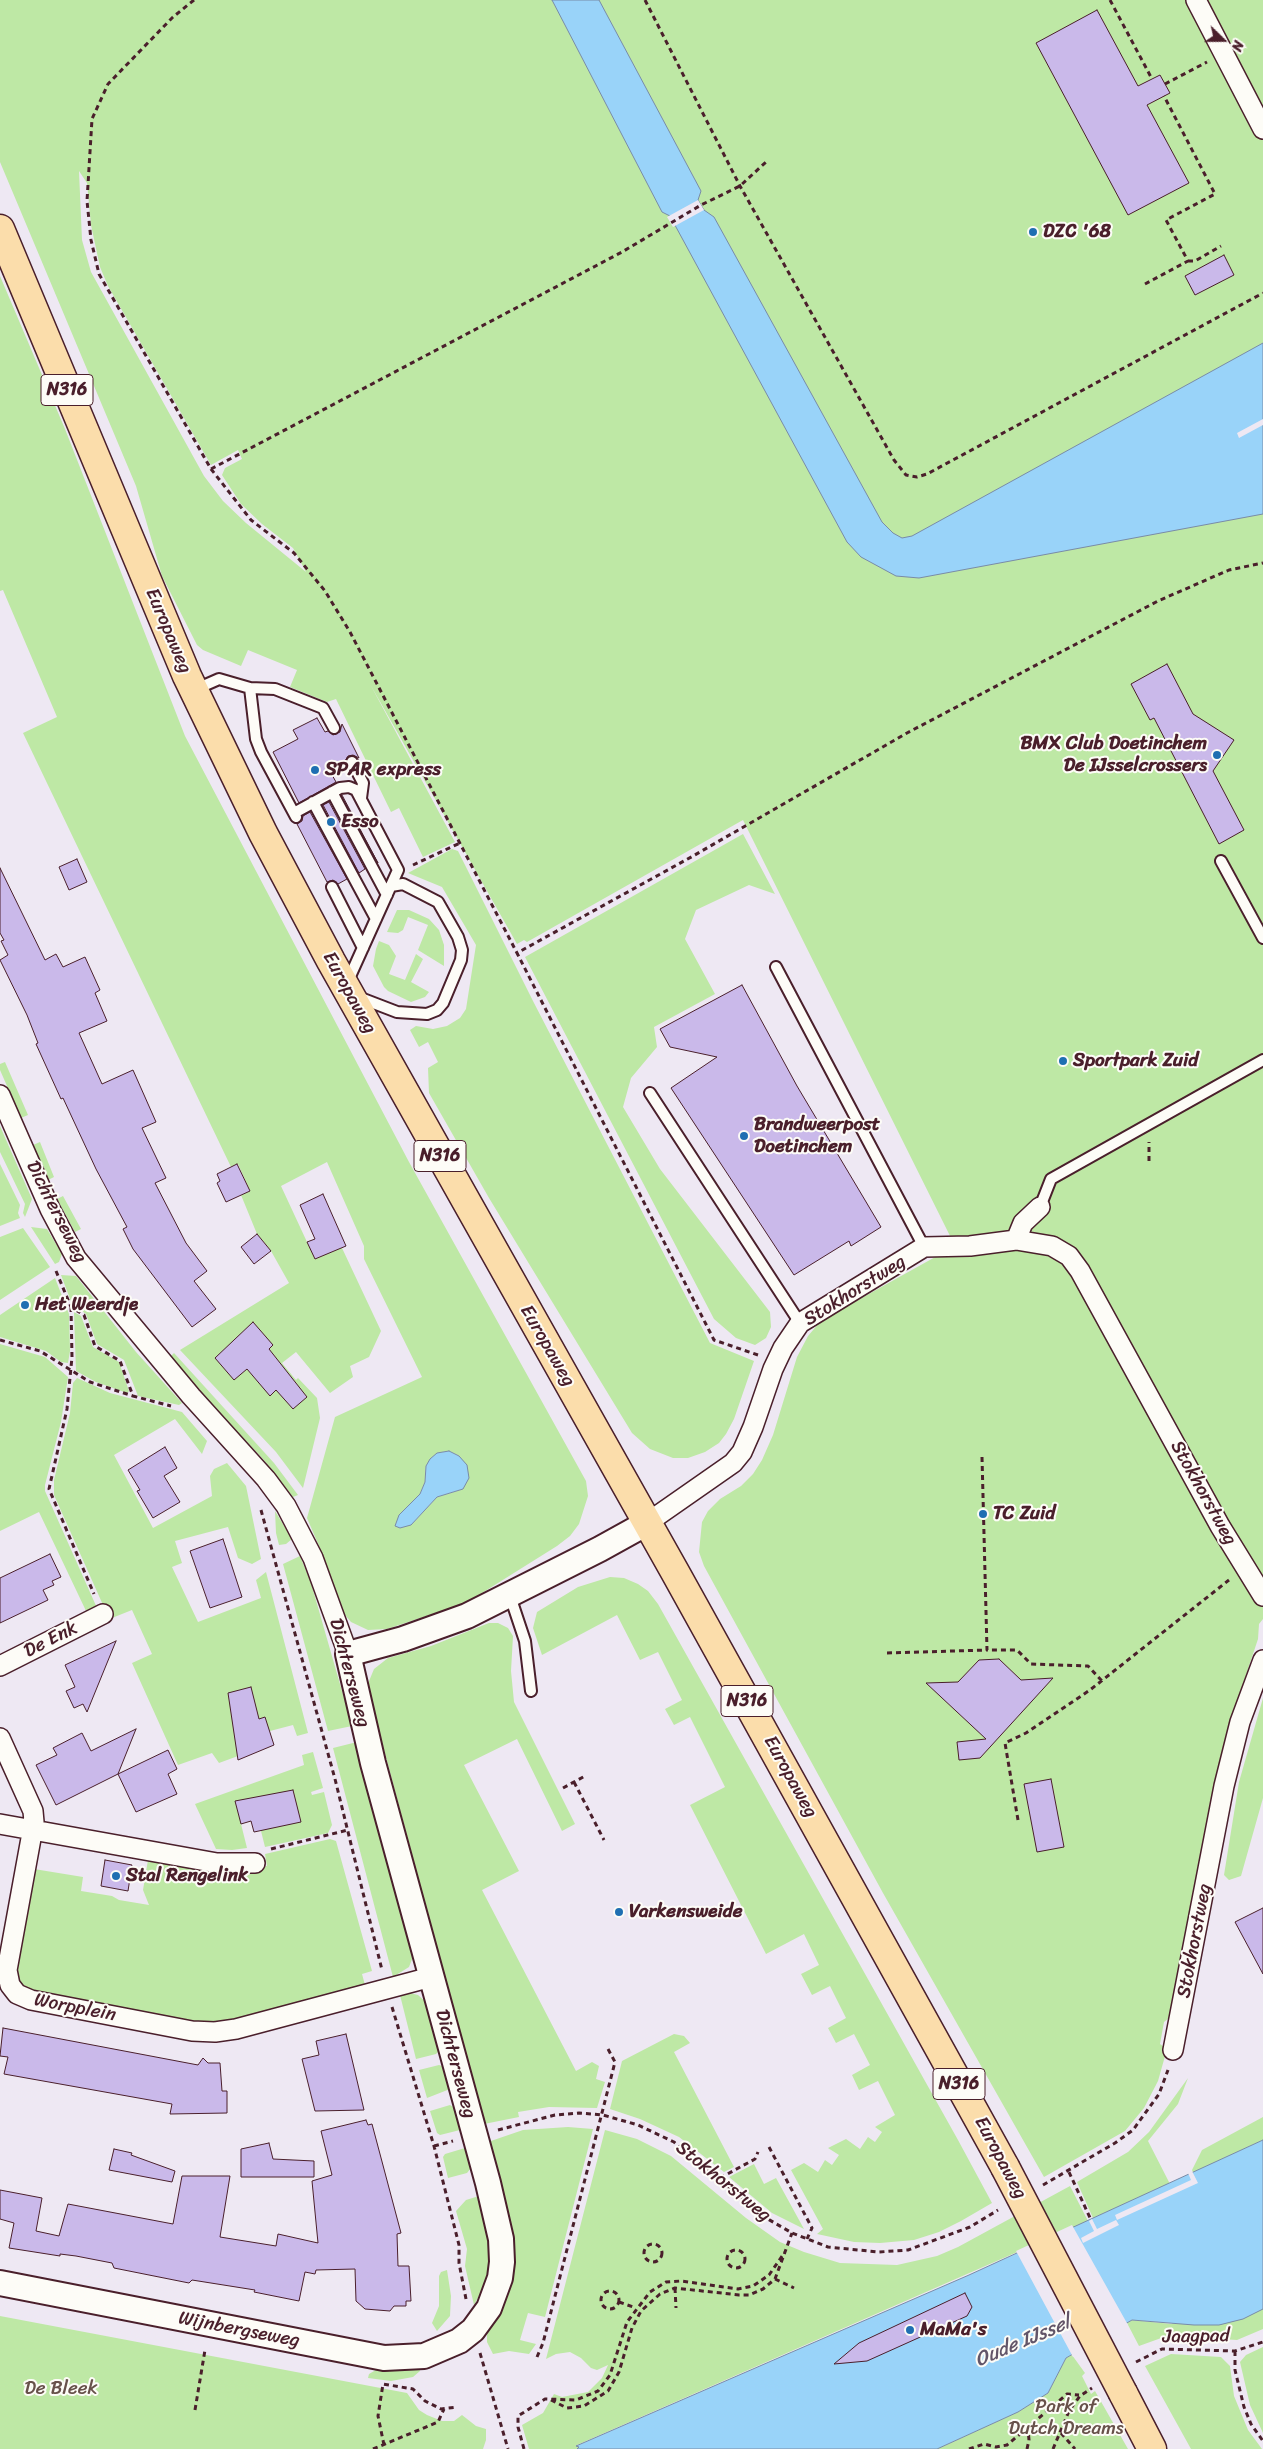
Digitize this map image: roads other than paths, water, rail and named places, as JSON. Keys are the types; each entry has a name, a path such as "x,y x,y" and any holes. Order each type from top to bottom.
{"main road":[{"name":"Europaweg","path":"0,228 193,690 263,833 522,1304 647,1523 1005,2167 1123,2392 1153,2445"}],"street":[{"path":"1196,0 1263,129"},
{"name":"Dichterseweg","path":"0,1095 50,1209 76,1258 185,1390 266,1479 286,1506 313,1558 348,1654 367,1738 488,2183 503,2250 500,2278 495,2292 489,2308 473,2330"},
{"path":"1016,1240 1023,1223 1040,1207"},
{"name":"Stokhorstweg","path":"647,1523 733,1463 742,1452 778,1359 800,1323 924,1247 970,1246 1016,1240 1052,1246 1069,1256 1080,1271 1215,1518 1263,1596"},
{"path":"348,1654 438,1626 510,1596 647,1523"},
{"name":"De Enk","path":"0,1666 103,1614"},
{"name":"Stokhorstweg","path":"1173,2050 1224,1786 1240,1722 1263,1660"},
{"path":"0,1738 34,1811 32,1830"},
{"path":"0,1824 217,1863 255,1863"},
{"name":"Worpplein","path":"32,1830 7,1970 10,1985 17,1994 31,2000 192,2030 215,2032 431,1977"},
{"name":"Wijnbergseweg","path":"0,2283 384,2358 424,2356 459,2341 473,2330"}],"lane":[{"path":"193,690 219,678 250,688 275,689 317,704 327,712 334,728"},
{"path":"250,688 256,739 295,815 313,802 332,792 348,787 356,790 398,870 376,919 348,990 397,1012 427,1014 437,1010 443,1003 461,960 462,950 458,937 438,902 403,884 389,891"},
{"path":"352,762 363,783 361,798"},
{"path":"332,792 389,891"},
{"path":"313,802 376,919"},
{"path":"1221,861 1263,938"},
{"path":"332,887 364,948"},
{"path":"776,967 924,1247"},
{"path":"1040,1207 1051,1179 1263,1060"},
{"path":"650,1092 800,1323"},
{"path":"510,1596 526,1641 531,1691"}],"water":[{"path":"552,0 599,0 701,191 698,200 704,210 714,217 882,522 893,533 902,538 912,536 1263,343 1263,514 919,578 896,576 861,557 847,542 670,216 662,212"},
{"path":"449,1451 459,1456 467,1465 469,1478 463,1489 437,1497 411,1525 400,1528 395,1526 399,1515 420,1494 425,1482 426,1466 430,1459 437,1453"},
{"name":"Oude IJssel","path":"1263,2140 1263,2309 1243,2319 1219,2325 1132,2320 1066,2358 1048,2393 1018,2412 937,2449 577,2449 579,2447 576,2446 969,2275"}],"place":[{"name":"DZC '68","path":"1033,232"},
{"name":"BMX Club Doetinchem De IJsselcrossers","path":"1217,755"},
{"name":"SPAR express","path":"315,770"},
{"name":"Esso","path":"331,822"},
{"name":"Sportpark Zuid","path":"1063,1061"},
{"name":"Brandweerpost Doetinchem","path":"744,1136"},
{"name":"Het Weerdje","path":"25,1305"},
{"name":"TC Zuid","path":"983,1514"},
{"name":"Stal Rengelink","path":"116,1876"},
{"name":"Varkensweide","path":"619,1912"},
{"name":"MaMa's","path":"910,2330"}],"park label":[{"name":"De Bleek","path":"61,2389"},
{"name":"Park of Dutch Dreams","path":"1066,2418"}]}
